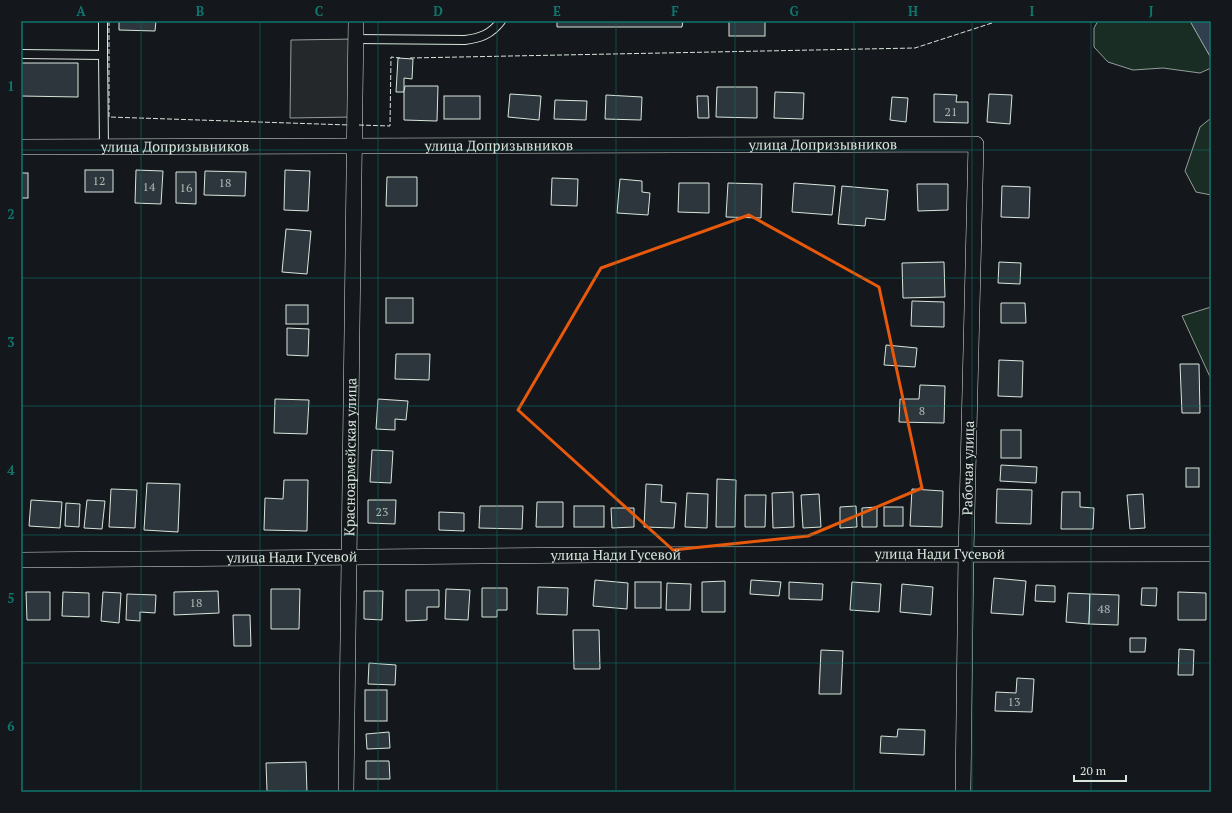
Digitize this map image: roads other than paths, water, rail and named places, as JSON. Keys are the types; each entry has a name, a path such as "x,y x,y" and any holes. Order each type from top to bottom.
{"street":[{"name":"Красноармейская улица","path":"346,792 356,21"},
{"name":"улица Допризывников","path":"21,147 976,144"},
{"name":"Рабочая улица","path":"963,792 966,553 976,144"},
{"name":"улица Нади Гусевой","path":"21,560 349,556 966,553 1211,554"}],"lane":[{"path":"103,21 104,146"},
{"path":"356,39 465,40 476,38 495,30 501,21"},
{"path":"21,54 103,55"}],"water":[{"path":"1190,21 1211,21 1211,58"}]}
